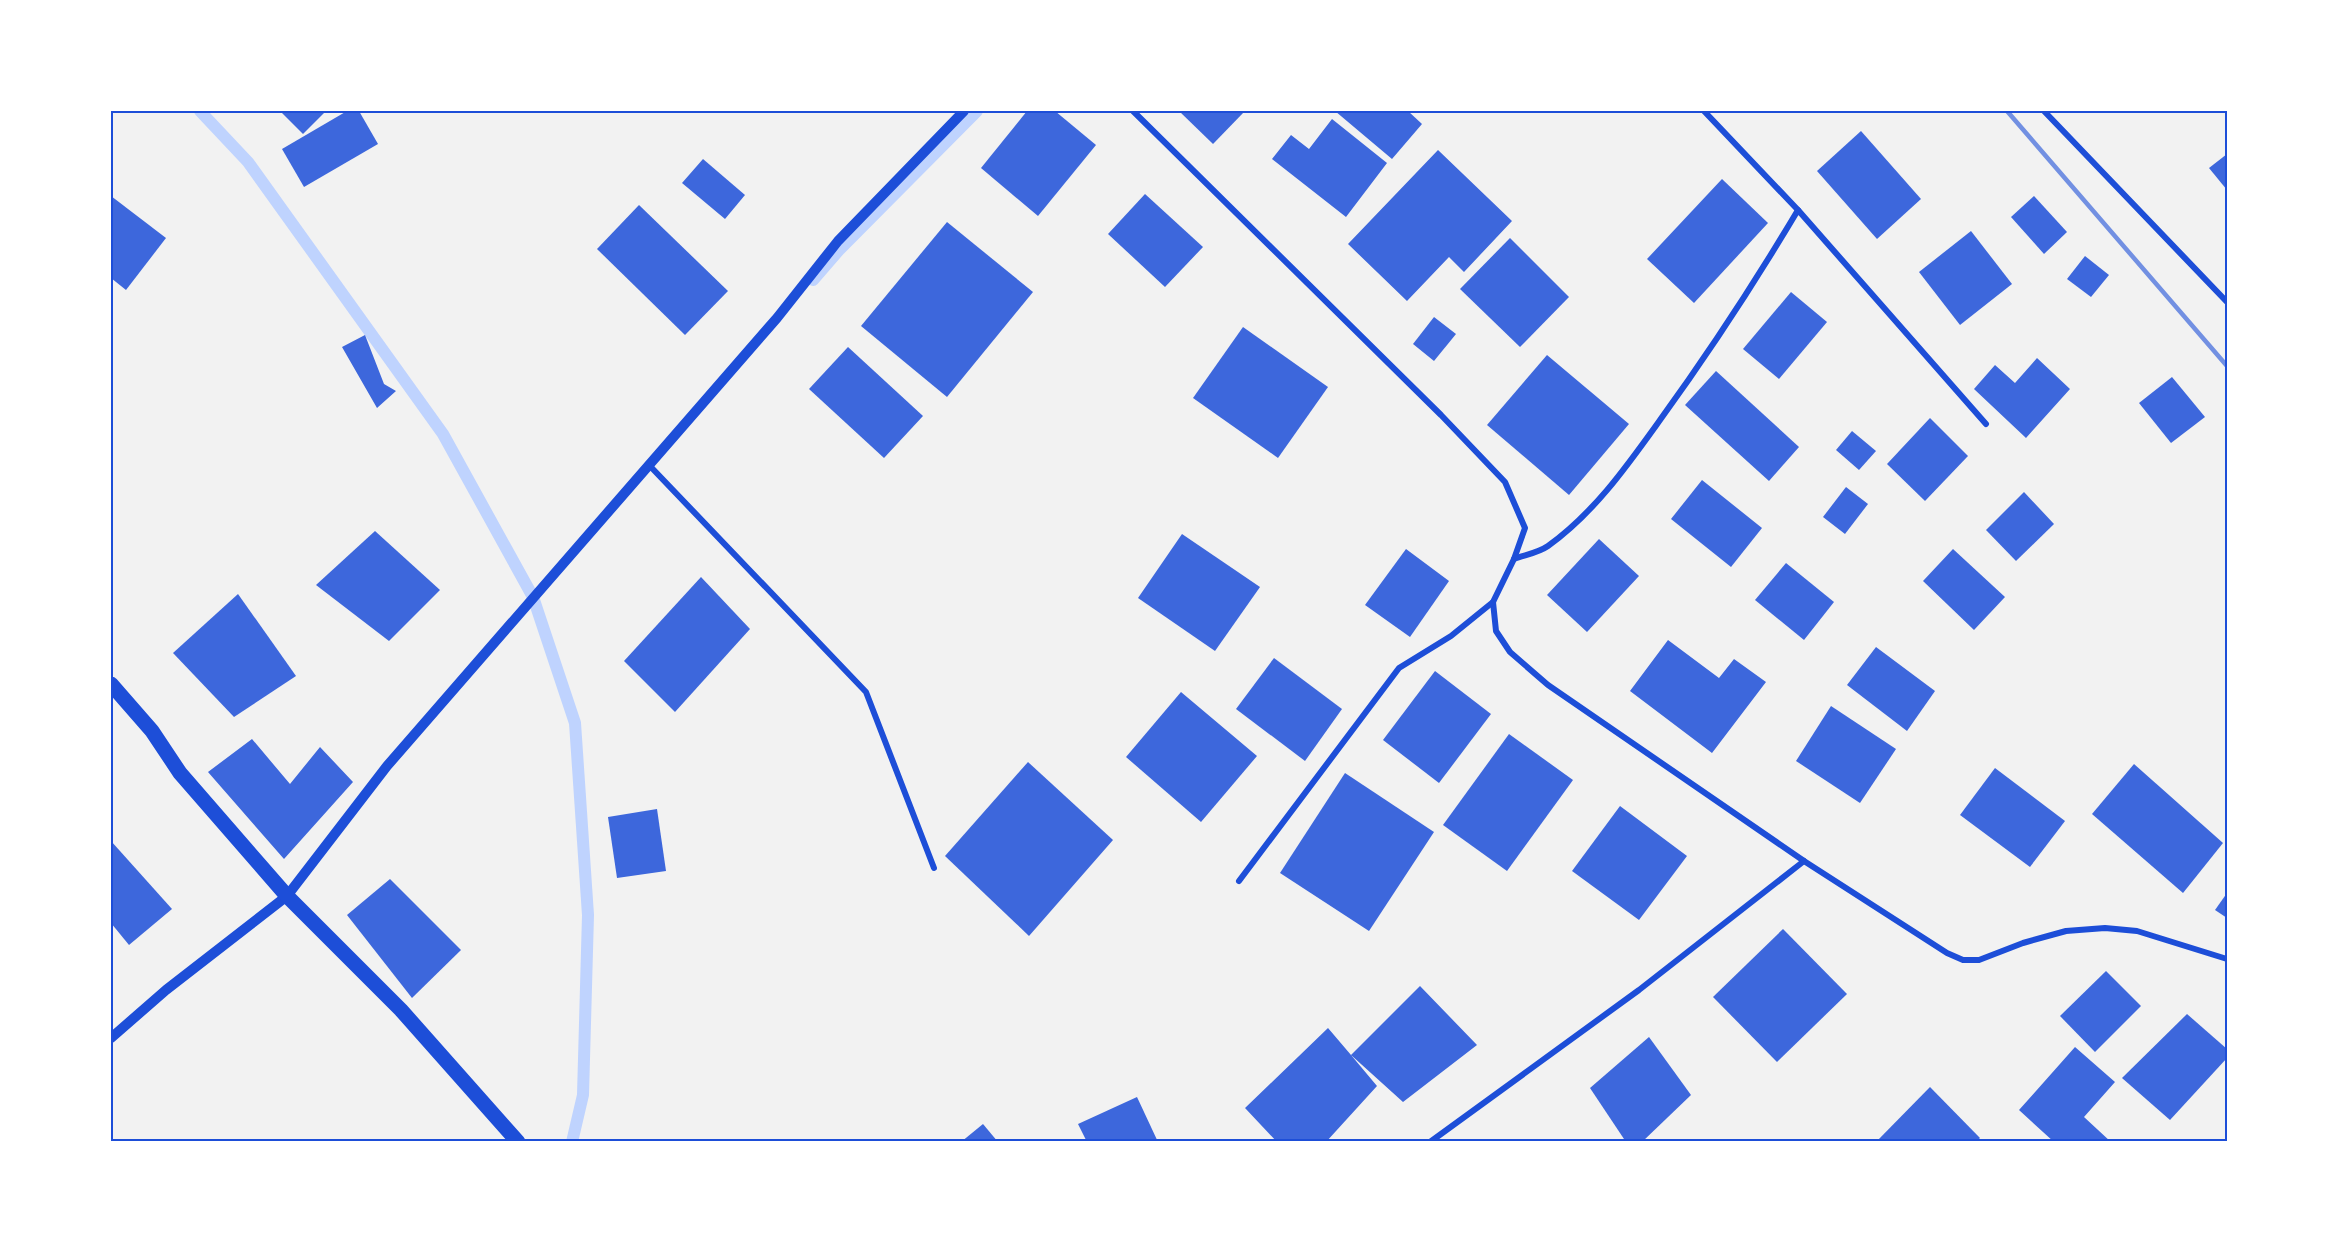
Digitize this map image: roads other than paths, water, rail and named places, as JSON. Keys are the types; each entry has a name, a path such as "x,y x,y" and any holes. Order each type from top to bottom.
{"main road":[{"path":"111,684 152,731 180,774 287,896 401,1010 518,1142"}],"street":[{"path":"111,1038 166,990 287,896 387,766 777,318 838,241 963,111"},
{"path":"1133,111 1505,482 1525,528 1514,559 1493,603 1451,636 1399,669 1239,881"},
{"path":"1704,111 1798,210 1986,424"},
{"path":"2044,111 2227,302"},
{"path":"1514,559 1546,548 1585,516 1625,468 1709,353 1798,210"},
{"path":"649,465 866,692 934,868"},
{"path":"1493,603 1496,631 1510,652 1548,685 1804,861 1947,953 1963,960 1979,960 2023,943 2066,931 2105,928 2137,931 2227,958"},
{"path":"1430,1142 1639,990 1804,861"}],"waterway":[{"path":"200,111 248,162 443,434 533,597 575,723 588,915 583,1095 572,1142"},
{"path":"813,280 839,250 977,111"}],"railway":[{"path":"2007,111 2227,366"}]}
